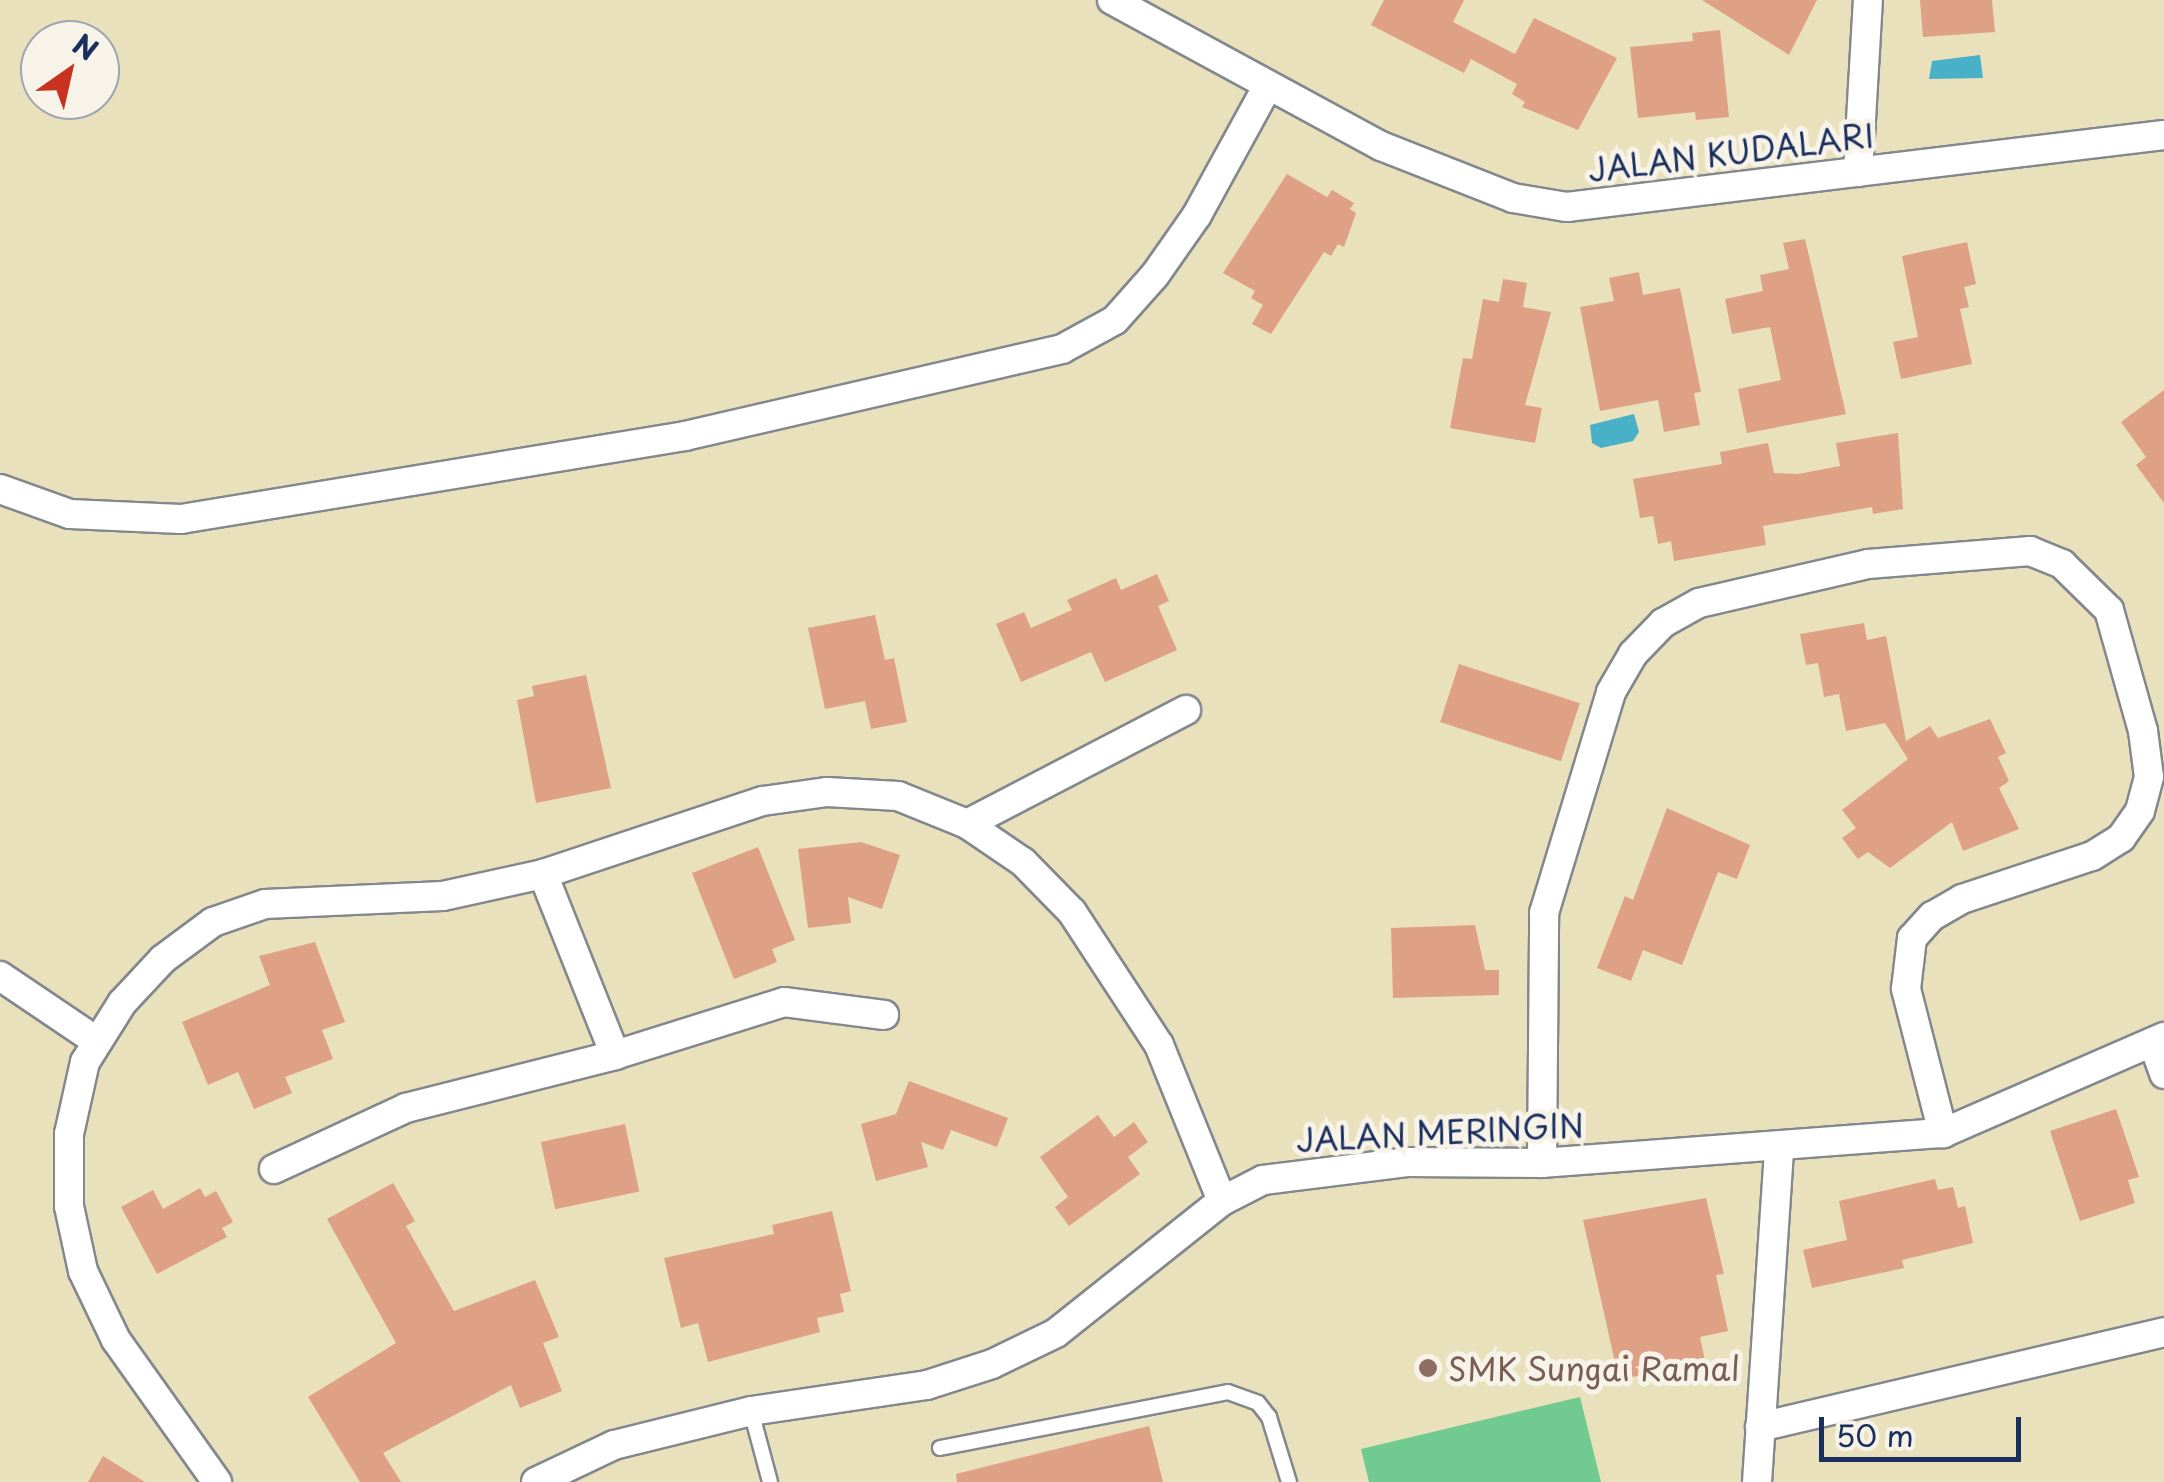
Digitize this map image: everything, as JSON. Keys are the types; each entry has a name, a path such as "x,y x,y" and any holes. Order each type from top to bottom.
{"street":[{"name":"JALAN KUDALARI","path":"1112,0 1267,86 1458,180 1567,206 2164,136"},
{"path":"1858,172 1868,0"},
{"path":"0,489 70,514 181,519 685,436 1062,349 1115,320 1155,276 1267,86"},
{"path":"1542,1163 1544,913 1611,692 1633,654 1663,623 1699,603 1868,564 2030,551 2088,584 2109,610 2144,731 2149,777 2140,810 2121,838 2092,856 1962,899 1932,916 1912,938 1906,989 1943,1133"},
{"path":"967,824 1186,710"},
{"path":"218,1482 116,1340 83,1271 69,1206 69,1134 95,1040 164,959 214,922 265,904 443,896 542,874 763,801 827,792 898,796 967,824 1048,887 1117,974 1160,1046 1222,1201"},
{"path":"542,874 615,1055"},
{"path":"0,976 95,1040"},
{"path":"274,1170 406,1108 615,1055 784,1002 884,1015"},
{"path":"2158,1040 2164,1074"},
{"name":"JALAN MERINGIN","path":"536,1482 614,1445 751,1411 928,1385 992,1364 1056,1333 1222,1201 1263,1180 1306,1170 1407,1162 1542,1163 1943,1133 2158,1040"},
{"path":"1757,1482 1779,1147"},
{"path":"1760,1426 2164,1332"}],"lane":[{"path":"940,1448 1228,1392 1258,1403 1269,1417 1289,1482"},
{"path":"751,1411 770,1482"}],"green space":[{"path":"1580,1397 1601,1482 1369,1482 1361,1449"}],"water":[{"path":"1980,55 1983,78 1929,79 1932,61"},
{"path":"1634,414 1639,432 1633,441 1601,448 1592,443 1590,425"}],"building":[{"path":"1384,0 1464,0 1453,22 1515,54 1534,18 1617,58 1578,130 1522,107 1525,102 1512,94 1517,84 1471,59 1464,73 1371,25"},
{"path":"1702,0 1817,0 1789,55"},
{"path":"1920,0 1992,0 1995,32 1923,37"},
{"path":"1720,30 1729,117 1696,120 1695,112 1638,118 1630,47 1693,41 1692,33"},
{"path":"1287,174 1327,197 1332,190 1354,203 1350,209 1356,213 1344,247 1338,244 1331,256 1324,252 1271,334 1252,324 1263,305 1251,298 1255,291 1223,273"},
{"path":"1805,239 1846,414 1747,433 1738,389 1781,380 1770,327 1732,334 1725,299 1763,291 1760,275 1789,269 1783,243"},
{"path":"1967,242 1976,284 1964,287 1969,307 1960,309 1972,364 1901,379 1893,342 1918,337 1902,256"},
{"path":"1639,272 1643,295 1680,288 1701,392 1694,393 1700,425 1664,432 1658,400 1600,411 1580,307 1614,301 1609,278"},
{"path":"1503,279 1527,283 1523,307 1551,312 1525,405 1542,408 1535,443 1450,428 1463,358 1472,359 1483,299 1499,302"},
{"path":"2164,390 2164,503 2136,465 2146,457 2121,422"},
{"path":"1898,433 1903,509 1873,514 1872,507 1763,526 1766,545 1674,561 1671,541 1658,544 1653,516 1640,518 1633,479 1722,464 1720,452 1768,443 1774,473 1798,474 1840,466 1836,443"},
{"path":"1157,574 1169,601 1158,606 1177,650 1105,682 1091,652 1021,682 996,624 1024,612 1031,628 1072,610 1067,600 1116,578 1121,590"},
{"path":"875,615 885,660 894,658 907,722 871,729 865,701 825,709 808,628"},
{"path":"1864,623 1867,640 1886,636 1906,741 1930,726 1938,738 1990,719 2006,753 1998,757 2009,781 1999,788 2019,829 1963,851 1952,822 1890,868 1868,852 1858,859 1842,838 1856,828 1842,810 1908,759 1885,723 1846,731 1839,694 1824,697 1818,663 1806,665 1800,634"},
{"path":"1459,664 1580,703 1561,761 1440,722"},
{"path":"586,675 611,788 536,803 517,700 534,696 532,686"},
{"path":"1667,808 1750,845 1737,879 1718,872 1682,965 1643,950 1631,981 1597,968 1625,896 1633,900"},
{"path":"861,842 900,855 882,909 848,897 851,923 808,928 798,849"},
{"path":"758,847 795,940 772,949 777,962 734,979 692,873"},
{"path":"1475,925 1485,970 1499,970 1499,995 1393,998 1391,928"},
{"path":"315,942 345,1022 322,1030 333,1059 285,1077 292,1093 254,1109 238,1072 208,1085 182,1022 270,985 259,956"},
{"path":"909,1081 1008,1118 997,1147 951,1130 943,1150 921,1142 928,1167 876,1181 861,1124 896,1114"},
{"path":"2116,1109 2139,1177 2128,1180 2135,1203 2080,1221 2050,1131"},
{"path":"1098,1115 1114,1137 1134,1122 1148,1142 1128,1157 1140,1174 1069,1226 1055,1207 1068,1197 1040,1157"},
{"path":"625,1124 639,1191 555,1209 541,1142"},
{"path":"1935,1179 1938,1190 1953,1187 1958,1208 1965,1206 1973,1243 1902,1260 1904,1268 1812,1288 1803,1250 1847,1240 1839,1201"},
{"path":"393,1183 415,1221 406,1226 454,1311 535,1280 559,1337 543,1343 562,1391 520,1408 511,1385 383,1453 401,1482 360,1482 308,1397 396,1343 327,1219"},
{"path":"200,1188 205,1197 216,1191 233,1222 222,1228 227,1237 157,1274 121,1207 153,1190 163,1209"},
{"path":"1706,1198 1724,1274 1716,1275 1728,1331 1700,1337 1705,1361 1619,1380 1583,1220"},
{"path":"832,1211 851,1291 840,1294 844,1312 817,1318 820,1332 708,1362 698,1323 681,1328 664,1258 774,1234 772,1225"},
{"path":"1149,1426 1163,1482 957,1482 956,1474"},
{"path":"103,1456 145,1482 88,1482"}],"place":[{"name":"SMK Sungai Ramal","path":"1428,1368"}]}
